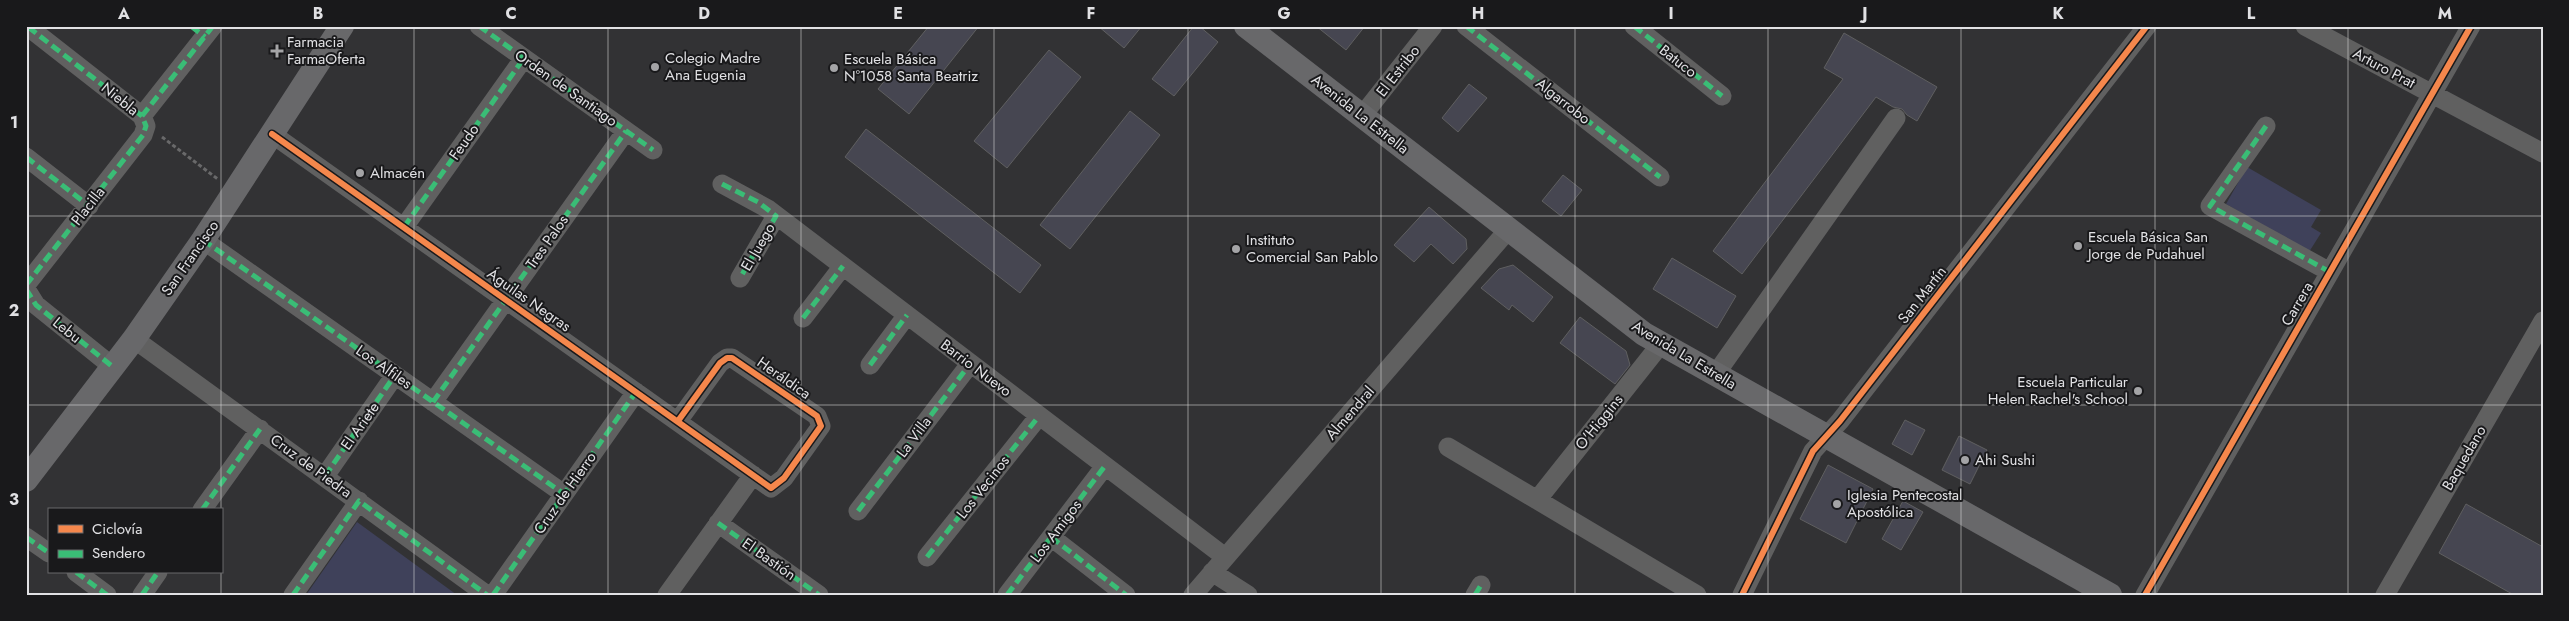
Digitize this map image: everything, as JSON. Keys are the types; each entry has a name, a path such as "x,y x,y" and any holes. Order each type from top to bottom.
{"main road":[{"name":"San Francisco","path":"26,480 134,339 203,240 342,26"},
{"name":"Avenida La Estrella","path":"1246,26 1508,230 1660,344 2110,595"}],"street":[{"name":"Niebla","path":"27,26 144,121"},
{"name":"Orden de Santiago","path":"479,26 653,150"},
{"name":"El Estribo","path":"1362,116 1433,26"},
{"name":"Algarrobo","path":"1466,26 1660,177"},
{"name":"Batuco","path":"1634,26 1722,96"},
{"name":"San Martín","path":"1742,595 1813,451 1826,437 2147,26"},
{"name":"Arturo Prat","path":"2305,26 2543,153"},
{"name":"Carrera","path":"2145,595 2471,26"},
{"name":"Placilla","path":"26,285 143,135 144,121 203,30"},
{"name":"Feudo","path":"404,227 524,58"},
{"path":"1715,375 1896,118"},
{"name":"Carrera","path":"2266,126 2210,206 2330,272"},
{"name":"Tres Palos","path":"433,402 626,131"},
{"name":"Águilas Negras","path":"272,134 771,488"},
{"path":"26,156 89,206"},
{"name":"Barrio Nuevo","path":"722,184 758,202 1226,557"},
{"name":"El Juego","path":"740,278 776,216"},
{"name":"Almendral","path":"1193,595 1508,230"},
{"name":"Los Alfiles","path":"203,240 564,494"},
{"path":"803,318 843,266"},
{"name":"Lebu","path":"26,289 36,306 113,367"},
{"path":"870,365 907,315"},
{"name":"Baquedano","path":"2385,595 2543,321"},
{"name":"Cruz de Piedra","path":"134,339 487,595"},
{"name":"O'Higgins","path":"1537,500 1660,344"},
{"name":"Heráldica","path":"678,421 720,363 727,358 736,360 817,416 820,422 819,430 784,478 771,488"},
{"name":"La Villa","path":"858,511 970,364"},
{"name":"El Ariete","path":"325,476 395,375"},
{"name":"Cruz de Hierro","path":"493,595 636,392"},
{"name":"Los Vecinos","path":"927,557 1039,416"},
{"path":"203,508 260,429"},
{"path":"1448,447 1695,594"},
{"name":"Los Amigos","path":"1007,595 1105,466"},
{"path":"667,595 752,475"},
{"path":"293,595 359,501"},
{"name":"El Bastión","path":"718,523 819,595"},
{"path":"26,537 48,552"},
{"path":"1051,537 1126,595"},
{"path":"1212,572 1248,595"},
{"path":"79,574 107,595"},
{"path":"142,595 157,574"}],"shaded area":[{"path":"2247,167 2321,210 2311,227 2321,233 2309,252 2226,204"},
{"path":"357,522 457,595 306,595"}],"building":[{"path":"929,26 979,26 909,114 878,89"},
{"path":"1098,26 1142,26 1124,48"},
{"path":"1194,26 1199,26 1218,42 1174,96 1152,79"},
{"path":"1316,26 1365,26 1346,50"},
{"path":"1844,33 1937,87 1917,121 1907,115 1902,109 1893,107 1876,97 1742,274 1713,251 1843,79 1824,68"},
{"path":"1049,50 1081,77 1007,168 974,141"},
{"path":"1469,84 1487,98 1458,132 1442,118"},
{"path":"1130,111 1160,135 1070,249 1040,225"},
{"path":"866,129 1041,265 1020,293 845,157"},
{"path":"1563,175 1582,190 1561,216 1542,201"},
{"path":"1429,207 1466,239 1467,249 1453,264 1431,244 1414,262 1394,245"},
{"path":"1672,258 1736,296 1717,328 1653,289"},
{"path":"1513,265 1553,297 1533,322 1512,305 1509,310 1481,288 1499,269"},
{"path":"1580,317 1626,351 1630,365 1615,384 1560,343"},
{"path":"1905,420 1925,430 1912,455 1892,444"},
{"name":"Ahi Sushi","path":"1959,436 1987,450 1970,484 1942,470"},
{"name":"Iglesia Pentecostal Apostólica","path":"1828,465 1873,489 1846,543 1800,519"},
{"path":"1903,501 1923,512 1901,550 1882,539"},
{"path":"2466,504 2543,547 2543,595 2514,595 2439,553"}],"marked path":[{"path":"26,285 143,135 146,126 142,116 27,26"},
{"path":"191,26 205,37"},
{"path":"142,116 213,26"},
{"path":"479,26 653,150"},
{"path":"1466,26 1660,177"},
{"path":"1634,26 1722,96"},
{"path":"404,227 524,58"},
{"path":"2266,126 2210,206 2330,272"},
{"path":"433,402 626,131"},
{"path":"26,157 89,206"},
{"path":"722,184 758,202 776,216 740,278"},
{"path":"203,240 564,494"},
{"path":"803,318 843,266"},
{"path":"26,289 36,305 113,367"},
{"path":"870,365 907,315"},
{"path":"858,511 970,364"},
{"path":"325,476 395,375"},
{"path":"493,595 636,392"},
{"path":"927,557 1039,416"},
{"path":"203,508 260,429"},
{"path":"1007,595 1105,466"},
{"path":"293,595 359,501 487,595"},
{"path":"718,523 819,595"},
{"path":"26,537 48,552"},
{"path":"1051,537 1126,595"},
{"path":"79,574 107,595"},
{"path":"142,595 157,574"},
{"path":"1475,595 1481,585"}],"cycle path":[{"path":"1742,595 1813,451 1840,421 2147,26"},
{"path":"2145,595 2471,26"},
{"path":"272,134 771,488 784,478 821,426 817,416 732,358 727,358 720,363 678,421"}],"place":[{"name":"Farmacia FarmaOferta","path":"277,51"},
{"name":"Colegio Madre Ana Eugenia","path":"655,67"},
{"name":"Escuela Básica N°1058 Santa Beatriz","path":"834,68"},
{"name":"Almacén","path":"360,173"},
{"name":"Escuela Básica San Jorge de Pudahuel","path":"2078,246"},
{"name":"Instituto Comercial San Pablo","path":"1236,249"},
{"name":"Escuela Particular Helen Rachel's School","path":"2138,391"},
{"name":"Ahi Sushi","path":"1965,460"},
{"name":"Iglesia Pentecostal Apostólica","path":"1837,504"}]}
